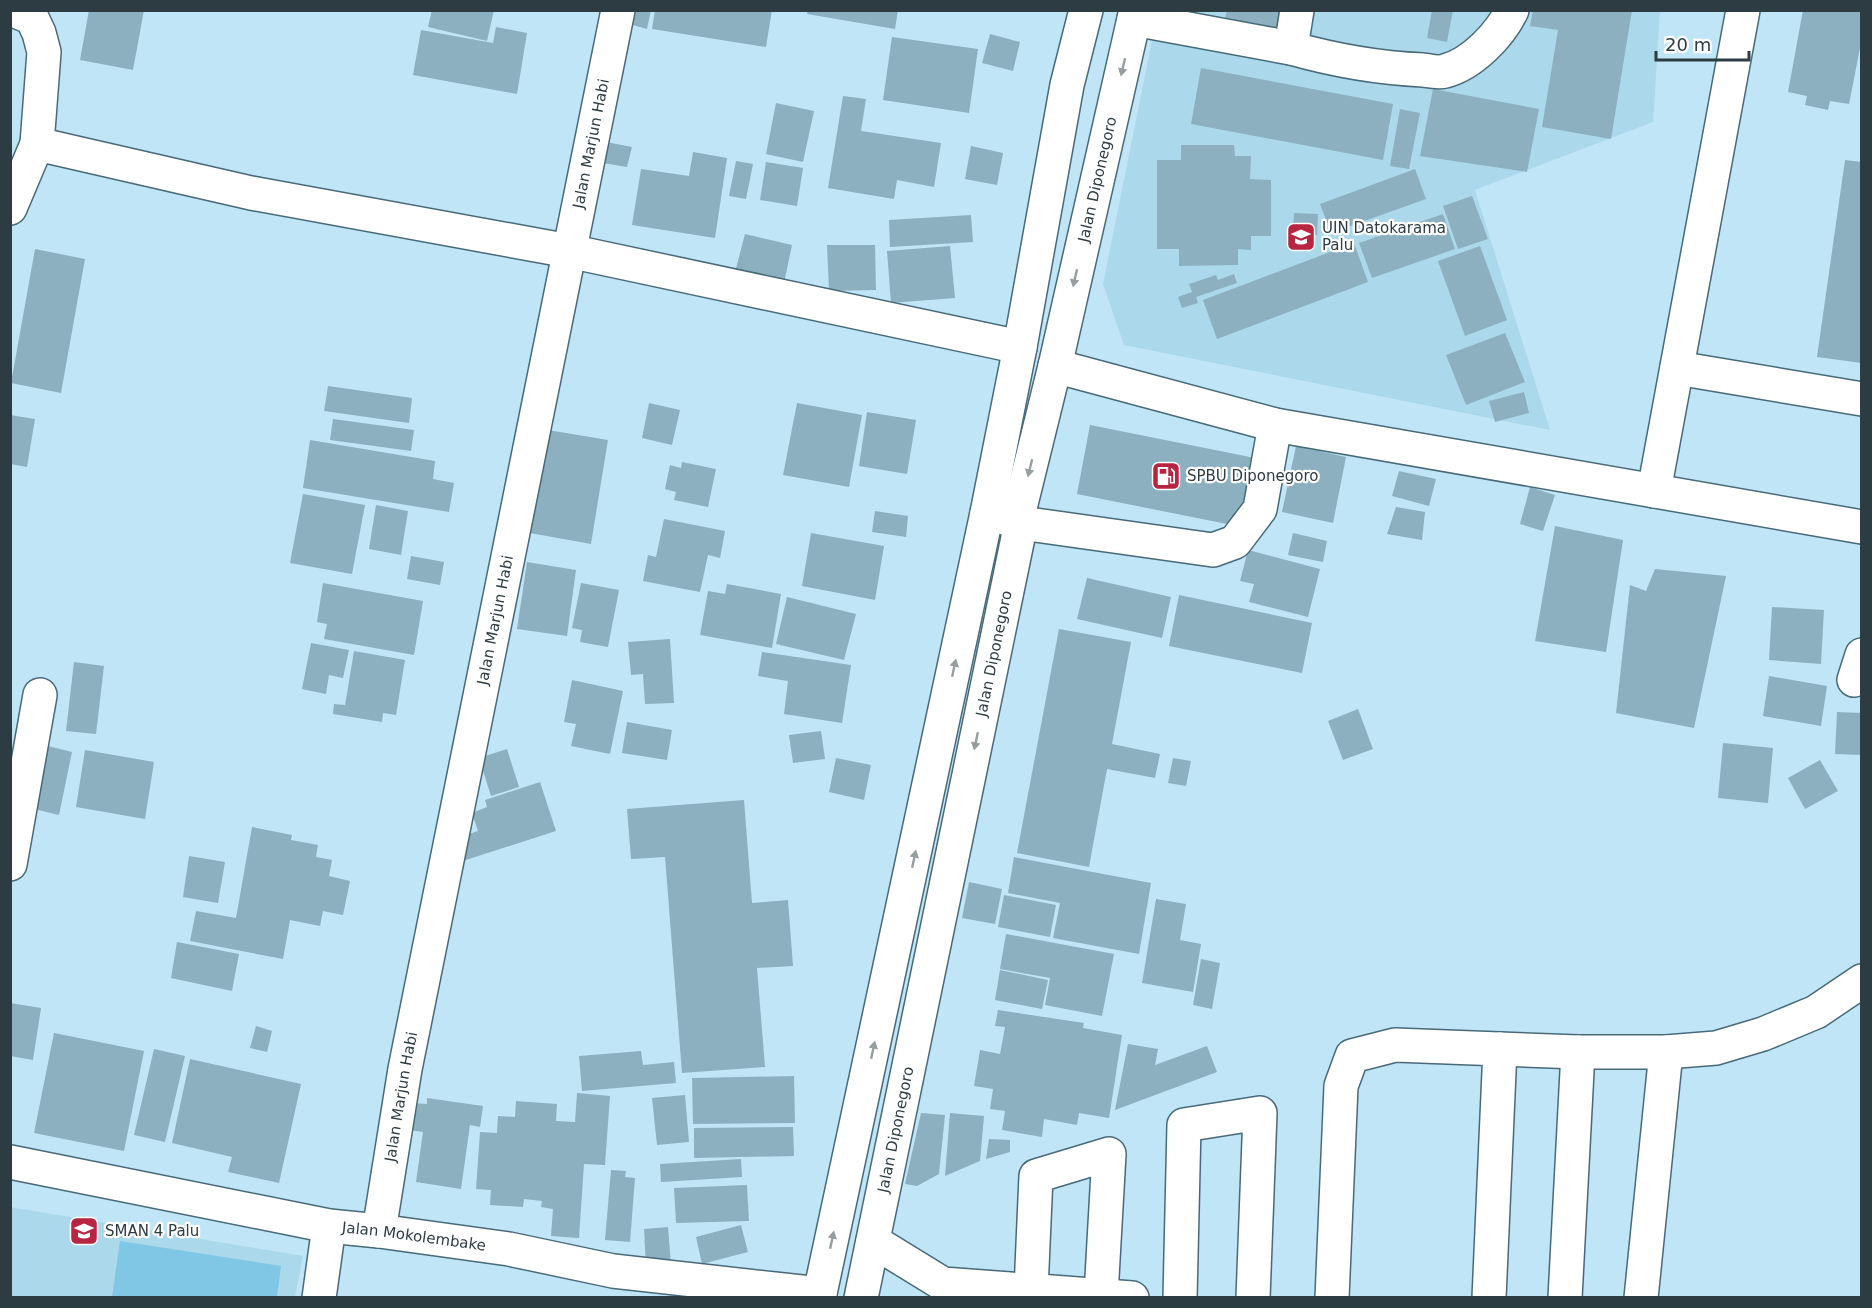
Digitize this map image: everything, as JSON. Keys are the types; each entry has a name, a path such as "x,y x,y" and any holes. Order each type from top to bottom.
{"main road":[{"path":"10,208 36,144 44,52 32,18 12,10"},
{"name":"Jalan Marjun Habi","path":"380,1231 408,1057 618,10"},
{"path":"820,1296 987,513 1020,347 1067,85 1086,10"},
{"path":"1291,48 1297,10"},
{"path":"1135,15 1316,55 1403,69 1444,72 1472,57 1491,42 1512,10"},
{"path":"1654,491 1743,10"},
{"name":"Jalan Diponegoro","path":"861,1298 1021,523 1020,508 1055,366 1135,15"},
{"path":"36,144 251,193 569,251 1020,347"},
{"path":"1055,366 1275,424 1862,526"},
{"path":"1677,368 1862,399"},
{"path":"987,513 1021,523 1213,550 1235,542 1260,509 1275,424"},
{"path":"10,864 40,695"},
{"path":"1332,1298 1341,1086 1352,1056 1395,1044 1578,1052 1666,1052 1716,1048 1763,1034 1816,1012 1862,981"},
{"path":"1489,1298 1500,1049"},
{"path":"1565,1298 1578,1052"},
{"path":"1641,1298 1666,1052"},
{"path":"1180,1298 1184,1125 1260,1113 1253,1298"},
{"path":"873,1241 943,1284 1116,1296 1109,1154 1036,1176 1031,1290"},
{"name":"Jalan Mokolembake","path":"10,1162 329,1226 509,1248 613,1271 820,1296"},
{"path":"319,1298 329,1226"}],"shaded area":[{"name":"UIN Datokarama Palu","path":"1158,11 1660,11 1653,122 1475,190 1550,430 1124,345 1103,284"},
{"name":"SMAN 4 Palu","path":"10,1207 303,1256 295,1297 11,1297"},
{"path":"120,1241 281,1266 277,1297 112,1297"}],"building":[{"path":"89,10 144,10 133,70 80,60"},
{"path":"432,10 494,10 487,41 428,27"},
{"path":"620,10 651,10 647,29 618,21"},
{"path":"655,10 772,10 766,47 652,29"},
{"path":"808,10 898,10 895,29 807,14"},
{"path":"1227,10 1287,10 1281,41 1223,30"},
{"path":"1432,10 1453,10 1447,42 1427,38"},
{"path":"1533,10 1632,10 1611,139 1542,127 1558,30 1530,26"},
{"path":"1803,10 1862,10 1862,38 1849,104 1830,101 1828,110 1805,105 1807,96 1788,92"},
{"path":"496,27 527,33 517,94 413,75 421,30 493,43"},
{"path":"990,34 1020,42 1013,71 982,63"},
{"path":"892,37 978,49 969,113 883,100"},
{"path":"1201,68 1393,104 1383,160 1191,124"},
{"path":"1433,89 1539,109 1527,172 1420,156"},
{"path":"843,96 866,99 861,131 941,143 934,187 897,180 894,199 828,188"},
{"path":"776,103 814,111 803,162 766,154"},
{"path":"1400,109 1420,113 1409,169 1390,166"},
{"path":"601,141 632,147 627,167 597,162"},
{"path":"1181,145 1234,145 1235,156 1251,156 1250,179 1271,180 1271,236 1251,236 1251,250 1238,249 1238,265 1179,266 1179,249 1157,249 1157,160 1181,160"},
{"path":"971,146 1003,153 997,185 965,179"},
{"path":"693,152 727,158 715,238 632,225 641,169 689,176"},
{"path":"1845,160 1862,162 1862,363 1817,357"},
{"path":"736,161 753,164 746,199 729,196"},
{"path":"766,162 803,168 797,206 760,200"},
{"path":"1415,169 1426,199 1331,233 1320,204"},
{"path":"1472,196 1488,239 1458,249 1443,206"},
{"path":"1294,213 1318,214 1317,235 1293,234"},
{"path":"1443,214 1455,249 1372,278 1359,243"},
{"path":"971,215 973,242 890,247 889,220"},
{"path":"745,234 792,245 783,288 734,276"},
{"path":"1354,243 1368,282 1217,339 1203,300"},
{"path":"827,245 875,245 876,290 829,291"},
{"path":"950,246 955,298 891,303 887,251"},
{"path":"1480,246 1507,320 1465,336 1438,261"},
{"path":"35,249 85,259 61,393 11,383"},
{"path":"1234,274 1237,283 1196,297 1198,303 1182,308 1178,297 1192,292 1189,284 1216,275 1218,280"},
{"path":"1505,333 1525,382 1466,405 1446,355"},
{"path":"328,386 412,398 409,423 324,411"},
{"path":"1524,392 1529,413 1495,422 1489,401"},
{"path":"649,403 680,410 672,445 642,438"},
{"path":"797,403 862,415 849,487 783,475"},
{"path":"867,412 916,420 907,474 859,466"},
{"path":"10,415 35,419 27,467 10,464"},
{"path":"333,419 414,430 411,451 330,440"},
{"name":"SPBU Diponegoro","path":"1090,425 1255,458 1242,527 1077,494"},
{"path":"536,428 608,440 591,544 519,531"},
{"path":"310,440 435,461 433,479 454,483 449,512 303,488"},
{"path":"1296,446 1346,457 1333,523 1282,512"},
{"path":"682,462 716,469 708,507 674,500 676,492 665,489 670,465 681,468"},
{"path":"1399,471 1436,479 1429,506 1392,496"},
{"path":"1530,487 1555,495 1543,531 1520,524"},
{"path":"303,494 365,505 352,574 290,563"},
{"path":"376,505 408,511 401,555 369,549"},
{"path":"1396,507 1425,512 1422,540 1387,534"},
{"path":"875,511 908,516 906,537 872,532"},
{"path":"664,519 725,531 720,558 708,555 700,592 643,581 648,555 656,557"},
{"path":"1555,526 1623,540 1606,652 1535,641"},
{"path":"811,533 884,546 875,600 802,586"},
{"path":"1293,533 1327,541 1323,562 1288,555"},
{"path":"1248,550 1320,569 1308,617 1249,602 1254,584 1240,581"},
{"path":"411,556 444,562 440,585 407,579"},
{"path":"527,562 576,570 567,636 517,629"},
{"path":"1655,569 1726,576 1694,728 1616,713 1630,585 1646,591"},
{"path":"1087,578 1171,597 1162,638 1077,619"},
{"path":"323,583 423,601 414,655 324,639 327,624 317,622"},
{"path":"581,583 619,590 608,647 580,642 582,630 572,628"},
{"path":"727,584 781,594 772,648 700,635 708,591 725,594"},
{"path":"1179,595 1312,623 1302,673 1169,646"},
{"path":"787,597 856,614 844,660 776,644"},
{"path":"1772,607 1824,610 1821,664 1769,660"},
{"path":"1059,629 1131,642 1112,744 1160,754 1155,778 1107,769 1089,867 1017,853"},
{"path":"670,639 674,703 645,704 643,674 631,675 628,642"},
{"path":"311,643 349,650 343,678 329,675 326,694 302,689"},
{"path":"354,651 405,660 396,715 383,713 382,722 333,714 334,704 345,705"},
{"path":"762,652 851,665 842,723 784,714 788,681 758,676"},
{"path":"74,662 104,666 96,734 66,731"},
{"path":"1769,676 1827,686 1821,726 1763,716"},
{"path":"572,680 623,691 610,754 571,746 576,724 564,722"},
{"path":"1358,709 1373,749 1343,760 1328,721"},
{"path":"1837,712 1862,713 1862,755 1835,754"},
{"path":"627,722 672,730 667,760 622,753"},
{"path":"821,731 825,759 793,763 789,735"},
{"path":"1723,743 1773,748 1768,803 1718,798"},
{"path":"44,745 72,752 59,815 30,808"},
{"path":"507,749 519,787 491,796 479,758"},
{"path":"85,750 154,762 145,819 76,807"},
{"path":"836,758 871,765 864,800 829,792"},
{"path":"1173,758 1191,761 1186,786 1168,783"},
{"path":"1820,760 1838,791 1805,809 1788,778"},
{"path":"540,782 556,831 444,867 454,839 478,831 472,813 487,807 485,800"},
{"path":"744,800 752,903 788,900 793,966 757,968 765,1067 682,1073 665,857 631,859 627,809"},
{"path":"252,827 292,835 291,840 318,845 316,857 332,860 329,876 350,881 343,915 323,911 320,926 290,920 283,959 190,941 196,911 236,918"},
{"path":"189,856 225,862 218,903 183,897"},
{"path":"1014,857 1151,883 1139,954 1053,938 1060,903 1008,893"},
{"path":"969,882 1002,889 995,924 962,918"},
{"path":"1004,895 1056,905 1050,937 998,927"},
{"path":"1156,899 1186,904 1180,940 1201,944 1193,992 1142,983"},
{"path":"1006,934 1114,954 1102,1016 1045,1005 1050,978 1000,969"},
{"path":"177,942 239,954 232,991 171,978"},
{"path":"1201,959 1220,963 1212,1009 1193,1005"},
{"path":"1000,970 1048,980 1042,1009 995,1000"},
{"path":"10,1003 41,1008 33,1060 10,1056"},
{"path":"998,1010 1084,1023 1083,1028 1122,1035 1109,1118 1079,1113 1077,1125 1044,1119 1042,1137 1002,1130 1005,1111 990,1109 993,1089 974,1086 980,1050 1000,1054 1005,1027 995,1026"},
{"path":"256,1026 272,1031 267,1052 250,1048"},
{"path":"54,1033 144,1051 124,1151 34,1133"},
{"path":"1128,1044 1158,1049 1155,1065 1207,1046 1217,1072 1115,1110"},
{"path":"154,1049 185,1056 165,1142 134,1135"},
{"path":"641,1051 643,1065 674,1062 676,1083 582,1091 579,1056"},
{"path":"190,1059 301,1084 279,1183 228,1172 232,1157 172,1143"},
{"path":"794,1076 795,1123 693,1124 692,1078"},
{"path":"577,1093 610,1096 605,1165 584,1164 579,1238 551,1236 553,1209 541,1207 542,1201 524,1199 523,1207 490,1205 491,1190 476,1189 480,1132 497,1133 498,1116 515,1117 516,1101 557,1104 556,1121 575,1122"},
{"path":"685,1095 689,1142 657,1145 652,1098"},
{"path":"427,1098 483,1106 480,1127 470,1125 461,1189 416,1182 423,1132 409,1130 413,1103 427,1104"},
{"path":"921,1113 945,1115 939,1174 917,1186 905,1184"},
{"path":"950,1113 984,1116 980,1161 945,1176"},
{"path":"793,1127 794,1156 694,1158 694,1128"},
{"path":"989,1139 1010,1140 1010,1152 986,1159"},
{"path":"741,1159 742,1177 661,1182 660,1164"},
{"path":"611,1170 626,1171 625,1177 635,1178 630,1242 605,1240"},
{"path":"747,1185 749,1221 676,1223 674,1188"},
{"path":"741,1225 748,1252 702,1264 696,1237"},
{"path":"668,1227 671,1265 646,1266 644,1229"}],"place":[{"name":"UIN Datokarama Palu","path":"1301,237"},
{"name":"SPBU Diponegoro","path":"1166,476"},
{"name":"SMAN 4 Palu","path":"84,1231"}]}
